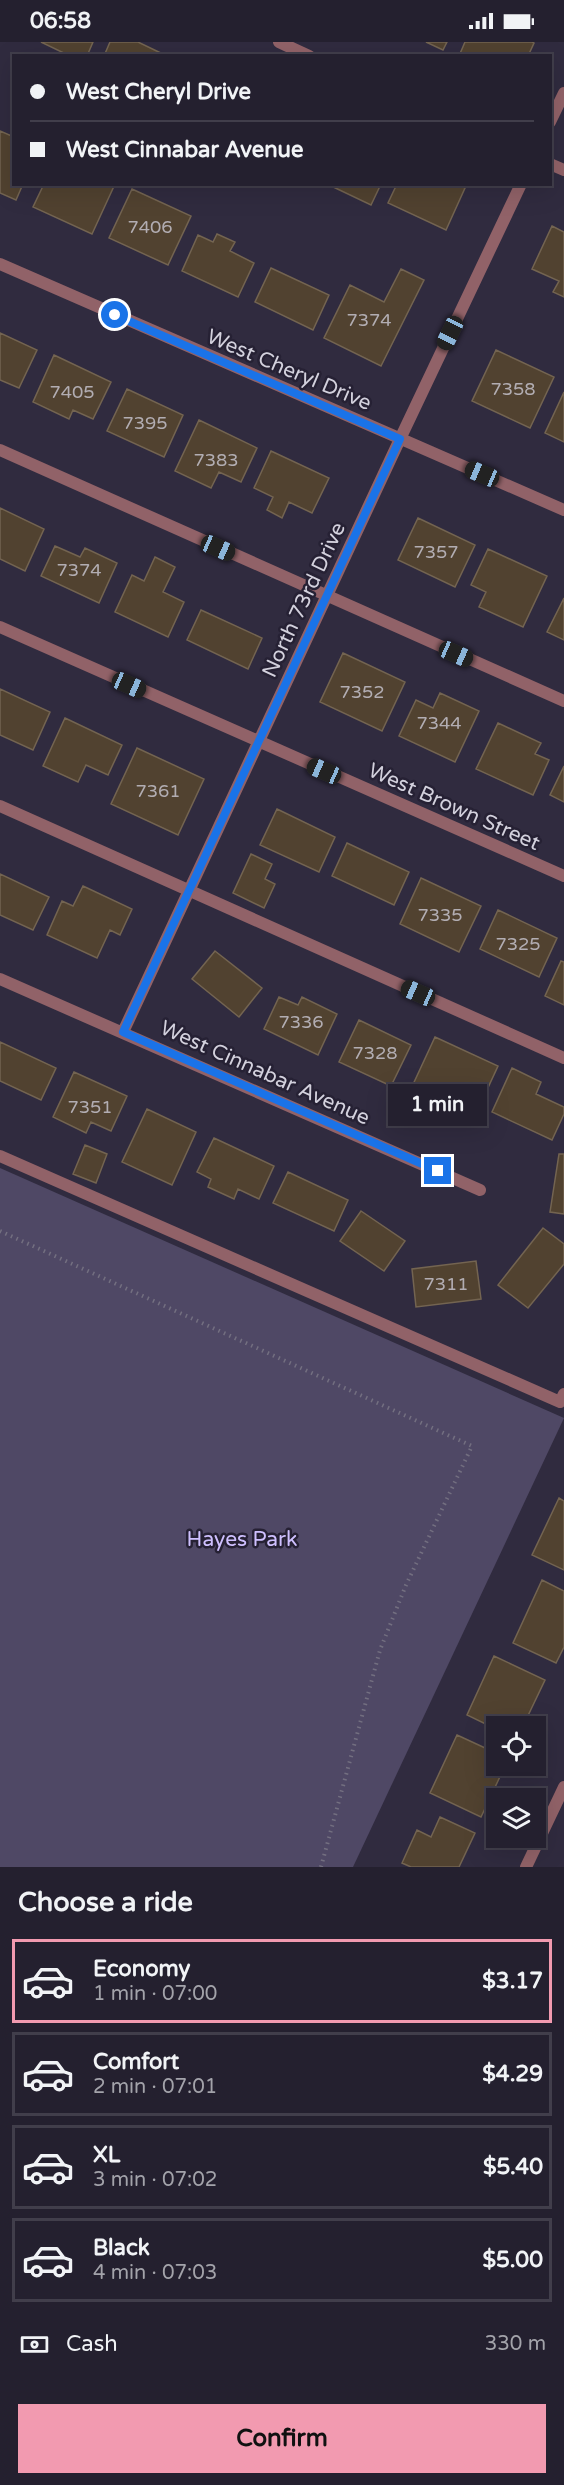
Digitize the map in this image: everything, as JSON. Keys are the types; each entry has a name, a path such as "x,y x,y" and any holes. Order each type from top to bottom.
{"street":[{"path":"279,42 305,54"},
{"path":"552,118 564,93"},
{"name":"North 73rd Drive","path":"123,1032 520,186"},
{"name":"West Cheryl Drive","path":"0,264 564,510"},
{"path":"0,450 564,701"},
{"name":"West Brown Street","path":"0,627 564,876"},
{"path":"0,806 564,1058"},
{"name":"West Cinnabar Avenue","path":"0,978 480,1190"},
{"path":"0,1156 560,1402 564,1394"},
{"path":"526,1867 564,1787"}],"path":[{"path":"0,1231 472,1446 406,1584 380,1650 321,1867"}],"green space":[{"name":"Hayes Park","path":"0,1168 564,1418 353,1867 0,1867"}],"building":[{"path":"41,42 93,42 88,54 66,54"},
{"path":"110,42 138,42 163,54 105,54"},
{"path":"426,42 447,42 443,50"},
{"path":"465,42 534,43 529,54 460,54"},
{"path":"0,131 12,136 12,186 22,186 16,200 0,193"},
{"path":"43,186 114,186 92,234 33,207"},
{"path":"331,186 380,186 371,205"},
{"path":"396,186 462,186 465,188 446,230 388,203"},
{"path":"132,189 191,216 168,265 109,238"},
{"path":"552,226 564,232 564,297 553,292 559,281 532,269"},
{"path":"217,234 235,242 230,251 254,263 238,297 182,271 198,235 213,242"},
{"path":"271,268 329,295 313,330 255,302"},
{"path":"401,269 424,280 381,366 324,338 350,285 384,302"},
{"path":"0,333 37,350 19,388 0,380"},
{"path":"496,350 554,377 530,428 472,401"},
{"path":"54,355 111,382 93,419 73,410 69,419 33,402"},
{"path":"127,389 183,415 164,457 107,431"},
{"path":"564,392 564,442 545,433"},
{"path":"199,420 257,448 241,482 219,472 211,488 175,471"},
{"path":"271,451 329,478 312,513 289,502 282,518 267,510 273,497 254,488"},
{"path":"0,508 44,529 25,571 0,559"},
{"path":"418,518 475,545 455,587 398,560"},
{"path":"55,546 80,557 85,548 117,563 99,603 41,576"},
{"path":"488,549 547,576 523,627 479,607 486,592 471,585"},
{"path":"155,557 175,567 163,592 184,602 168,637 115,612 132,575 144,581"},
{"path":"564,598 564,640 547,632"},
{"path":"201,610 262,638 248,669 187,640"},
{"path":"343,653 405,682 382,731 320,702"},
{"path":"0,689 50,712 33,750 0,735"},
{"path":"440,693 479,711 455,762 399,736 416,700 433,708"},
{"path":"65,718 122,745 108,775 86,765 78,782 43,766"},
{"path":"498,723 541,743 535,754 549,760 533,795 476,769"},
{"path":"137,748 204,779 178,835 111,804"},
{"path":"564,766 564,802 550,795"},
{"path":"277,809 335,837 319,872 260,845"},
{"path":"347,843 409,872 394,905 332,876"},
{"path":"251,854 272,864 265,879 275,884 264,908 233,893"},
{"path":"0,874 49,897 33,930 0,915"},
{"path":"421,878 481,906 459,952 400,924"},
{"path":"83,886 132,909 120,935 110,930 97,958 47,935 62,901 73,906"},
{"path":"498,910 557,938 539,977 480,949"},
{"path":"215,951 262,988 239,1017 192,979"},
{"path":"561,961 564,962 564,1005 545,996"},
{"path":"279,997 298,1005 302,997 337,1014 318,1055 264,1029"},
{"path":"359,1020 411,1045 391,1086 339,1062"},
{"path":"435,1037 498,1066 473,1120 410,1091"},
{"path":"0,1042 56,1068 41,1100 0,1081"},
{"path":"512,1068 541,1082 536,1094 564,1107 564,1114 552,1140 492,1112"},
{"path":"74,1072 127,1096 111,1131 91,1122 86,1133 53,1117"},
{"path":"147,1109 196,1132 172,1185 122,1162"},
{"path":"214,1138 274,1166 259,1199 238,1189 234,1199 208,1187 211,1179 197,1172"},
{"path":"85,1145 107,1154 96,1183 73,1174"},
{"path":"559,1154 564,1154 564,1214 550,1212"},
{"path":"288,1172 348,1200 334,1231 273,1203"},
{"path":"361,1211 405,1241 384,1271 340,1241"},
{"path":"543,1228 564,1244 564,1264 528,1308 498,1285"},
{"path":"476,1261 481,1299 416,1307 412,1269"},
{"path":"559,1498 564,1501 564,1570 532,1555"},
{"path":"542,1580 564,1591 564,1647 556,1663 513,1643"},
{"path":"494,1656 545,1680 528,1716 486,1716 486,1724 467,1715"},
{"path":"457,1735 486,1748 486,1776 500,1776 495,1788 486,1788 486,1806 481,1817 430,1793"},
{"path":"440,1817 475,1833 459,1867 411,1867 402,1863 417,1830 431,1837"}],"route":[{"path":"115,315 400,439 123,1032 438,1171"}]}
